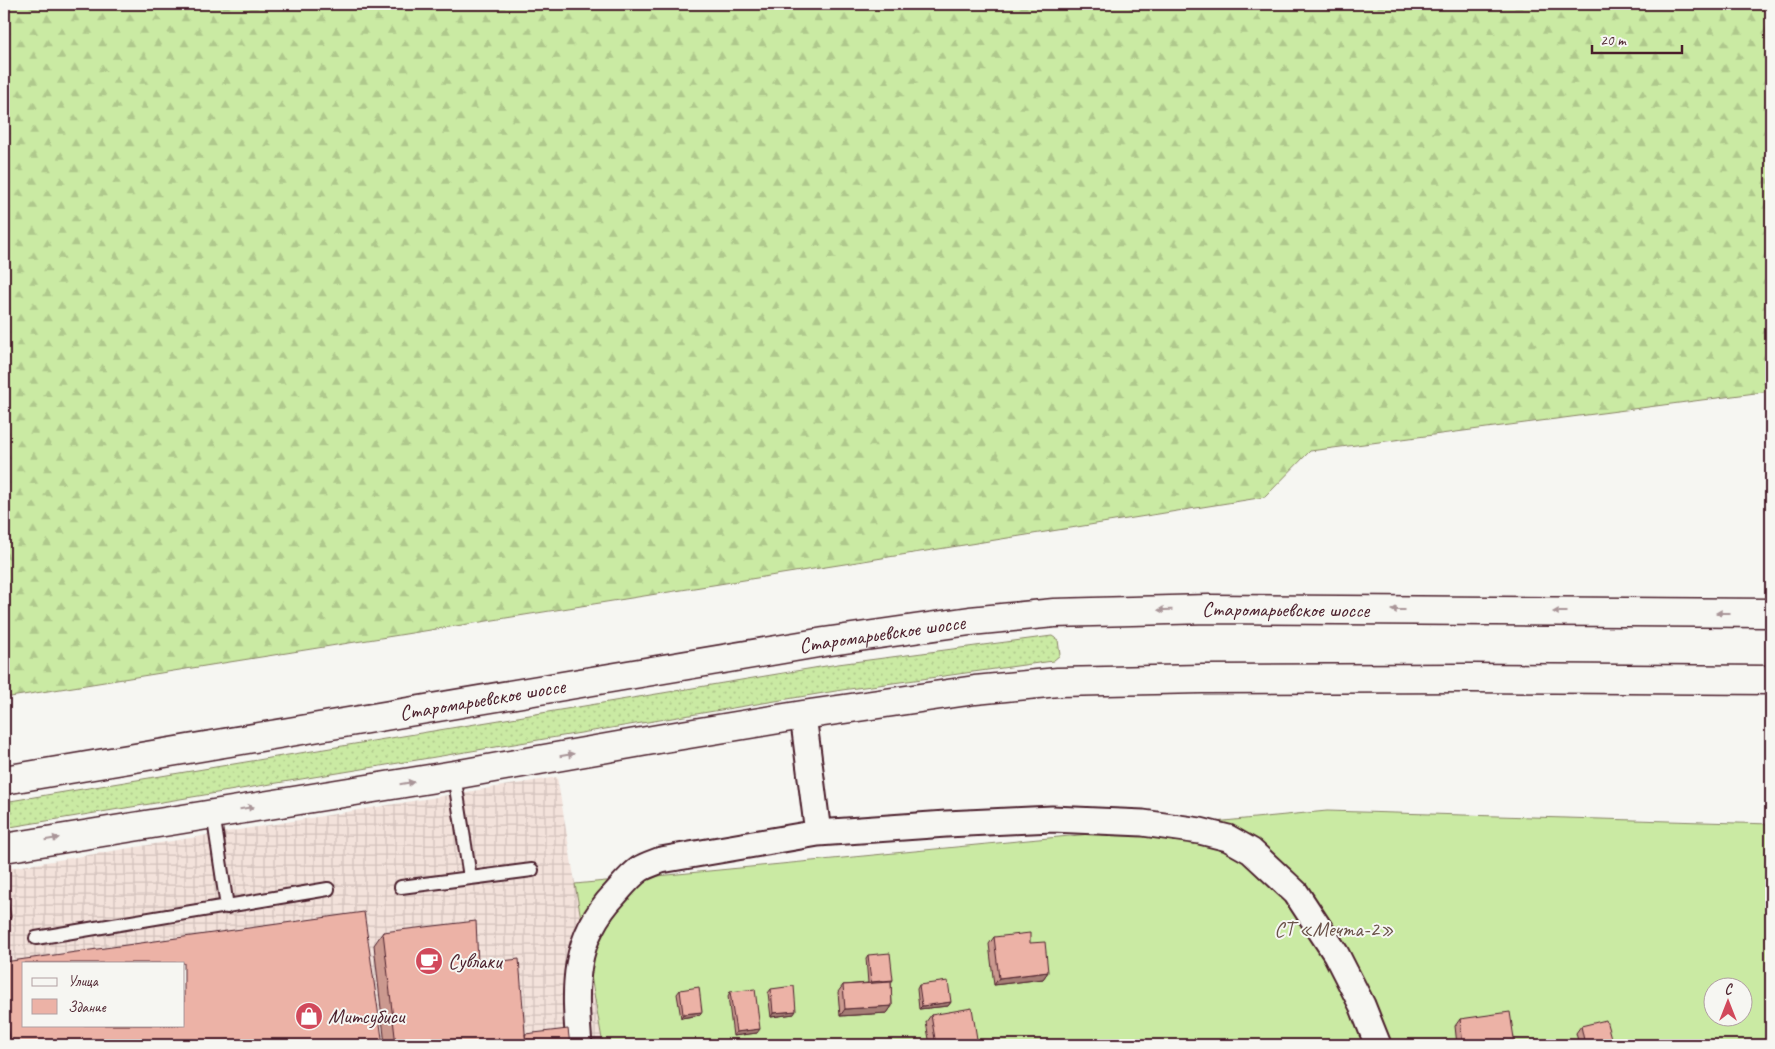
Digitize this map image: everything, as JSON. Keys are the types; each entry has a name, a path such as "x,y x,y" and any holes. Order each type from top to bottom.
{"main road":[{"name":"Старомарьевское шоссе","path":"4,780 814,644 998,618 1054,613 1209,609 1771,613"},
{"path":"4,848 454,775 803,715 975,690 1058,682 1361,678 1771,680"}],"street":[{"path":"803,715 818,834"},
{"path":"579,1045 576,1005 579,962 586,936 600,909 639,870 661,860 818,834 946,824 1052,819 1143,823 1200,831 1228,838 1251,851 1296,893 1336,954 1362,1005 1378,1045"}],"lane":[{"path":"454,775 470,877"},
{"path":"213,813 227,907"},
{"path":"400,887 532,870"},
{"path":"36,938 328,889"}],"shaded area":[{"path":"557,777 603,1045 4,1045 4,869"}],"green space":[{"path":"4,4 1771,4 1771,391 1310,451 1265,497 4,698"},
{"path":"1052,636 1058,640 1060,655 1053,661 842,690 4,828 4,802 838,664"},
{"name":"СТ «Мечта-2»","path":"1327,811 1771,824 1771,1045 603,1045 575,884"}],"building":[{"path":"4,896 7,896 11,917 4,919"},
{"path":"364,912 383,1045 11,1045 4,999 4,962"},
{"path":"476,921 478,964 519,959 526,1045 396,1045 383,932"},
{"path":"1030,933 1030,943 1045,942 1048,972 999,978 994,937"},
{"path":"890,953 893,980 871,982 868,955"},
{"path":"948,981 951,1002 922,1006 919,985"},
{"path":"891,982 892,1006 845,1009 843,985"},
{"path":"794,986 796,1011 773,1013 771,989"},
{"path":"699,987 702,1012 683,1014 680,990"},
{"path":"755,989 760,1029 736,1032 730,992"},
{"path":"972,1008 978,1045 936,1045 931,1015"},
{"path":"1510,1012 1515,1045 1463,1045 1460,1019"},
{"path":"1606,1020 1613,1045 1585,1045 1581,1026"},
{"path":"568,1029 570,1045 526,1045 525,1034"}],"place":[{"name":"Сувлаки","path":"429,961"},
{"name":"Митсубиси","path":"309,1016"}]}
